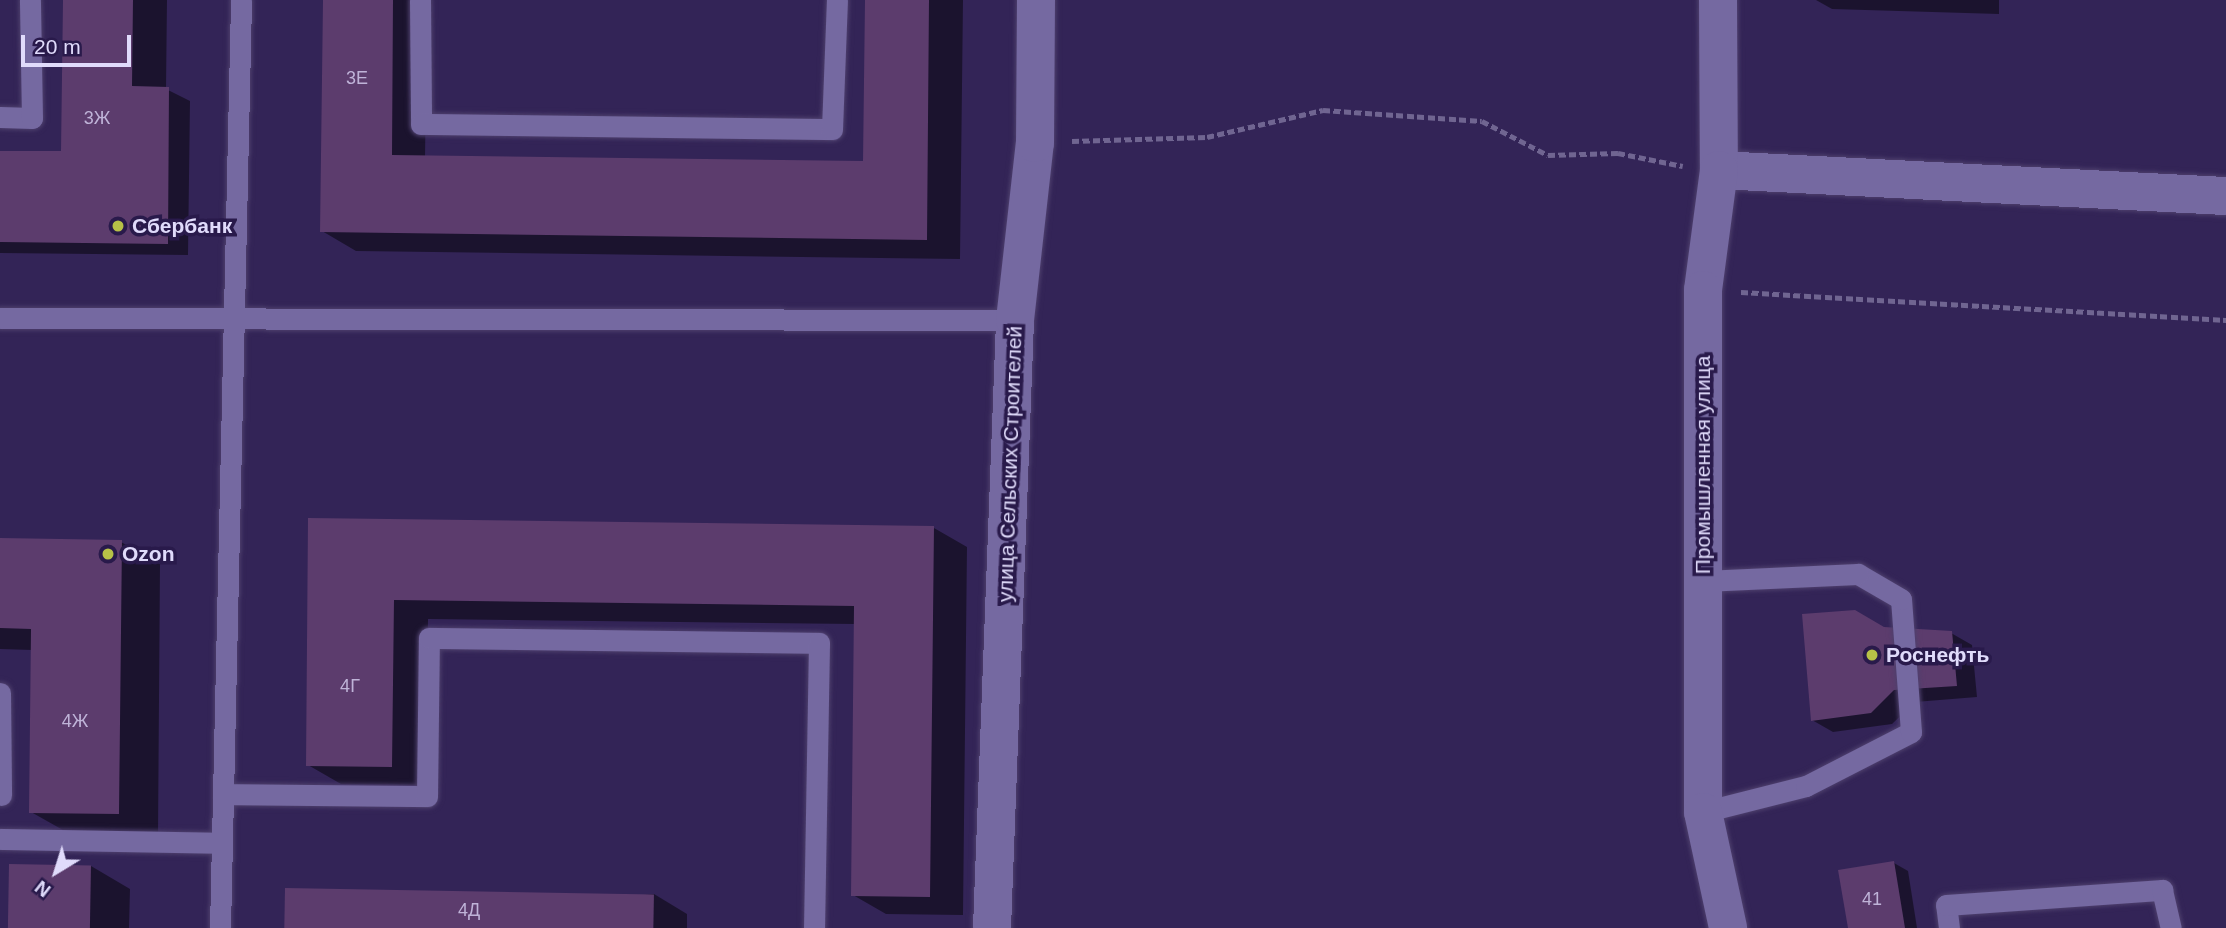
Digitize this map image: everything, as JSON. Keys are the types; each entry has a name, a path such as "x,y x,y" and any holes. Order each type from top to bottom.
{"street":[{"name":"улица Сельских Строителей","path":"992,928 1015,320 1035,143 1036,0"},
{"name":"Промышленная улица","path":"1718,0 1719,170 1703,290 1703,813 1728,928"},
{"path":"1719,170 2226,196"}],"lane":[{"path":"0,117 32,118 30,0"},
{"path":"220,928 241,0"},
{"path":"420,0 421,124 832,129 837,0"},
{"path":"0,318 1015,320"},
{"path":"1703,581 1858,574 1902,599 1911,732 1806,786 1703,813"},
{"path":"222,794 427,796 429,638 819,643 814,928"},
{"path":"0,693 1,795"},
{"path":"0,839 221,843"},
{"path":"1949,928 1946,905 2162,890 2171,928"}],"path":[{"path":"1035,143 1207,137 1323,110 1482,121 1548,155 1618,153 1671,165 1719,170"},
{"path":"1703,290 2226,320"}],"building":[{"path":"63,0 133,0 132,86 169,87 168,244 0,242 0,151 61,151"},
{"path":"323,0 393,0 392,155 863,161 865,0 929,0 927,240 320,232"},
{"path":"308,518 934,526 930,897 851,896 854,606 394,600 392,767 306,766"},
{"path":"0,538 122,540 119,814 29,813 31,629 0,628"},
{"path":"1855,610 1884,627 1952,631 1957,686 1894,690 1871,713 1811,721 1802,614"},
{"path":"1894,861 1905,928 1848,928 1838,870"},
{"path":"9,864 91,865 90,928 8,928"},
{"path":"285,888 654,894 653,928 284,928"}],"place":[{"name":"Сбербанк","path":"118,226"},
{"name":"Ozon","path":"108,554"},
{"name":"Роснефть","path":"1872,655"}]}
